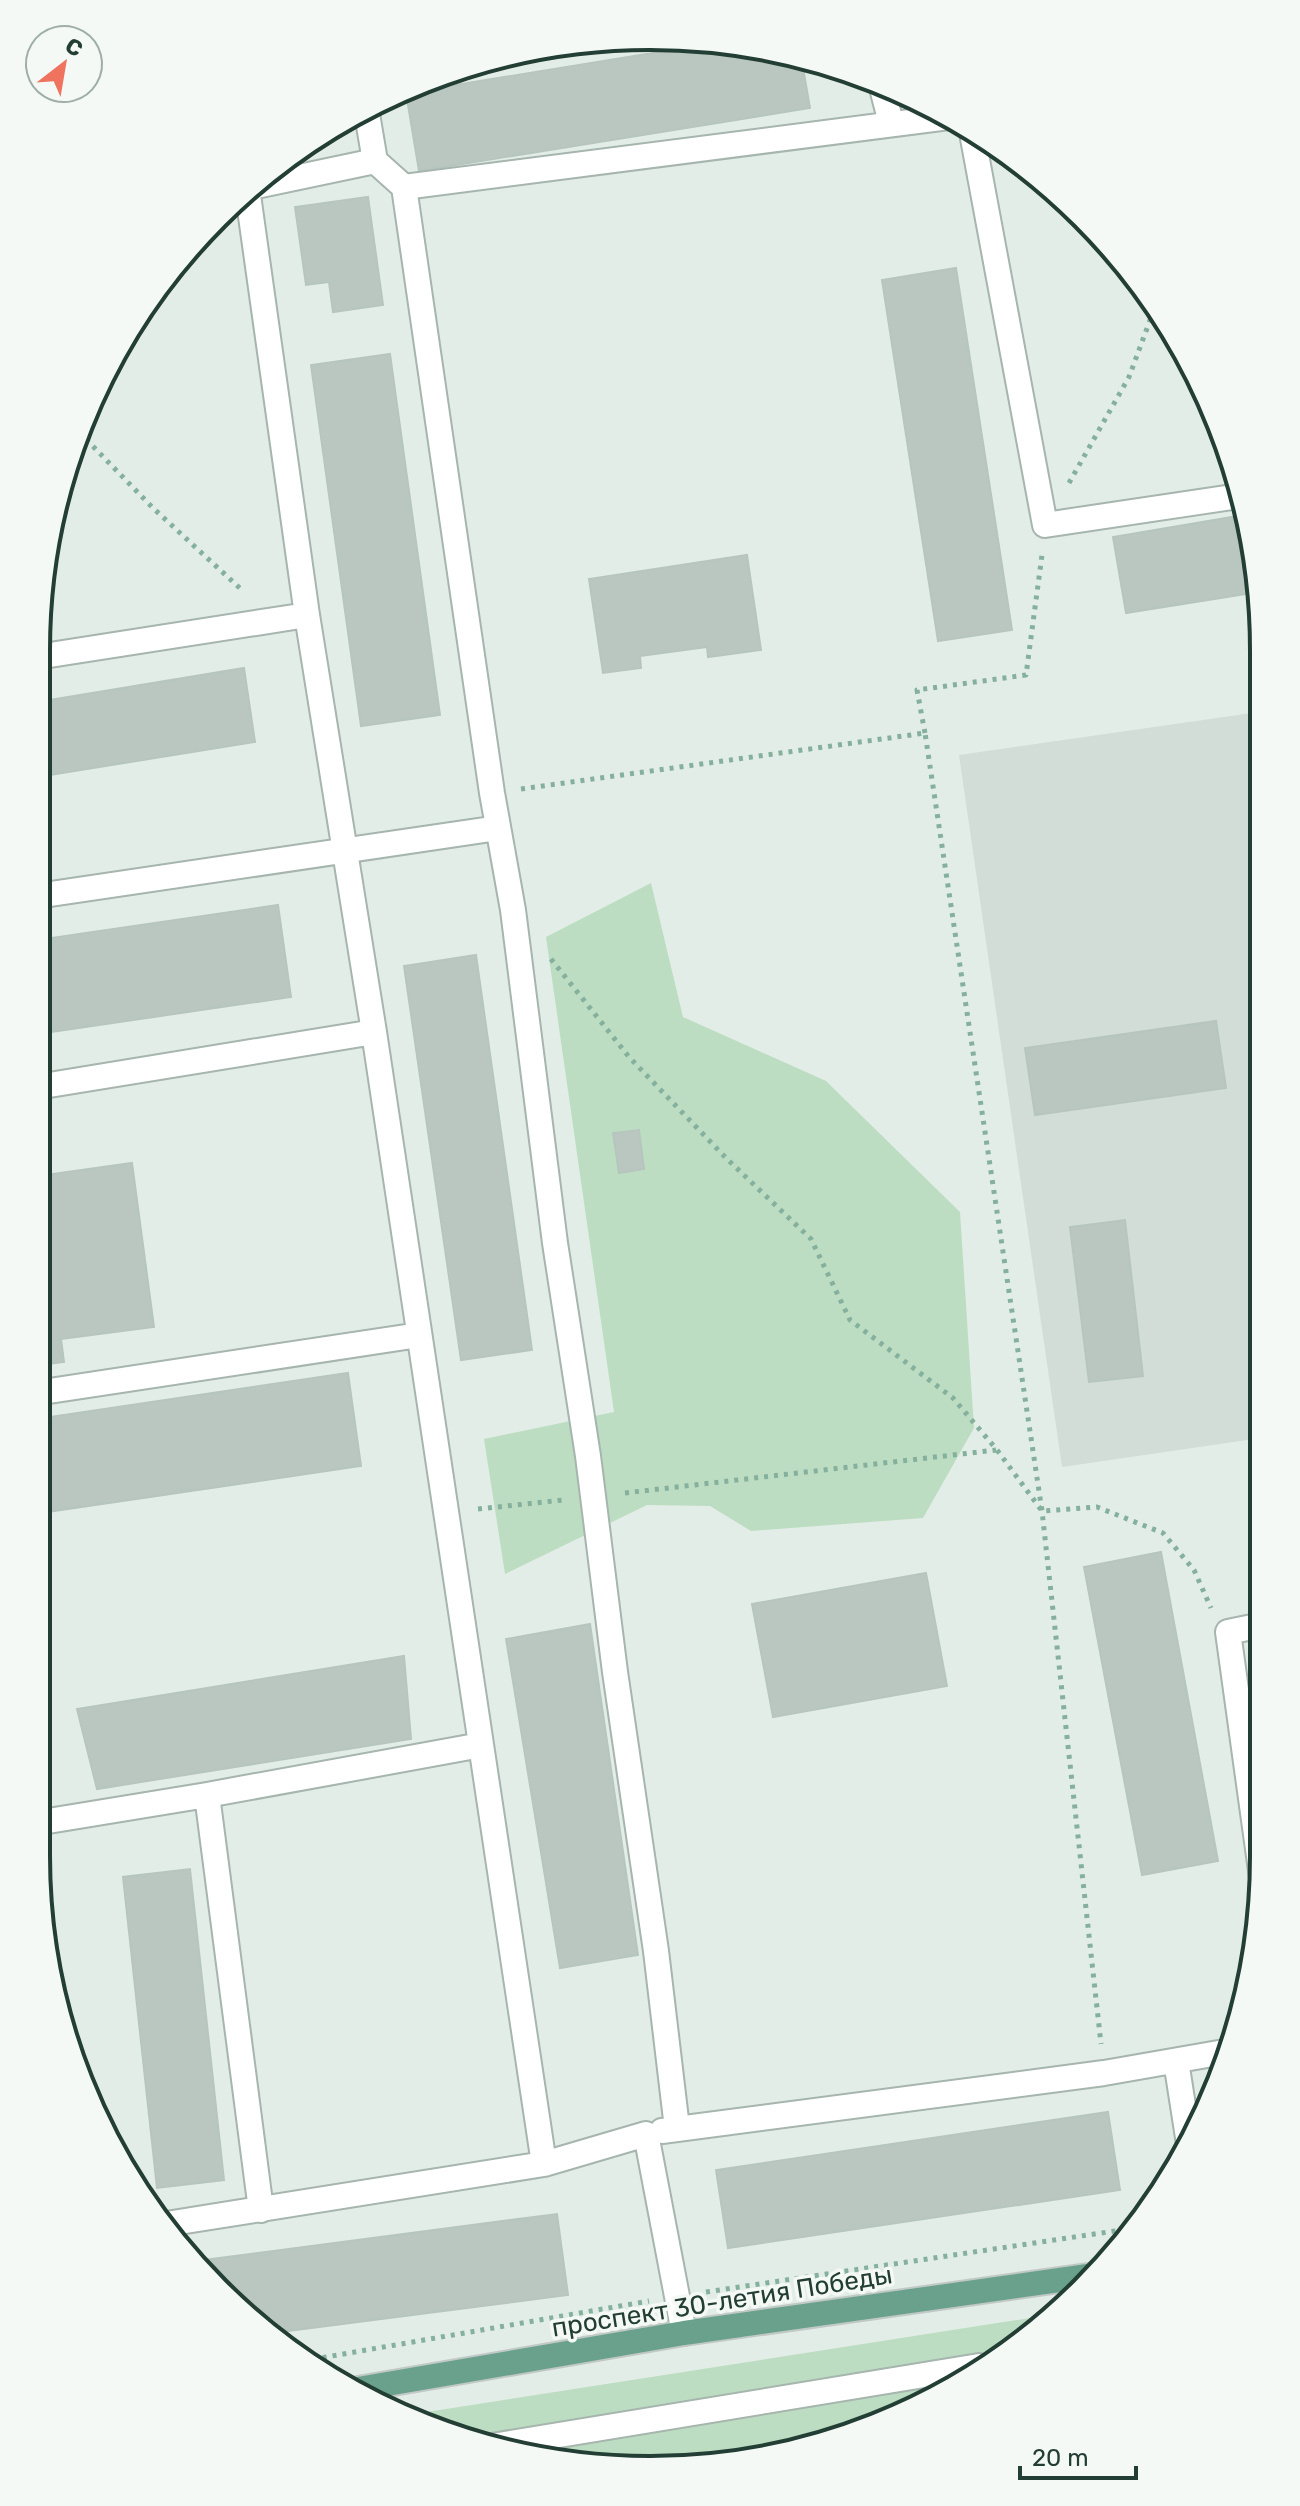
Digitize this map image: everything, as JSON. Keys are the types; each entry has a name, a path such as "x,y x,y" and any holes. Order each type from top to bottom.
{"main road":[{"name":"проспект 30-летия Победы","path":"371,2387 684,2333 1076,2278"}],"street":[{"path":"885,98 891,123"},
{"path":"404,187 929,119"},
{"path":"368,121 375,161 404,187 492,793 513,910 555,1243 656,1951 677,2128"},
{"path":"974,145 1045,525 1230,497"},
{"path":"275,182 375,161"},
{"path":"248,204 307,615 374,1032 544,2164"},
{"path":"50,655 307,615"},
{"path":"50,894 498,828"},
{"path":"50,1085 374,1032"},
{"path":"50,1391 419,1335"},
{"path":"1250,1627 1228,1632 1250,1791"},
{"path":"50,1821 481,1745"},
{"path":"207,1795 261,2210"},
{"path":"175,2223 544,2164 677,2128 1104,2073 1216,2054"},
{"path":"1176,2061 1186,2125"},
{"path":"646,2134 684,2333"},
{"path":"520,2441 961,2369"}],"path":[{"path":"88,441 153,508 274,620"},
{"path":"492,793 925,733 1042,1511 1104,2073"},
{"path":"513,910 629,1057 726,1158 811,1239 850,1320 953,1398 1042,1511"},
{"path":"447,1513 997,1450"},
{"path":"1042,1511 1097,1507 1163,1533 1194,1570 1214,1614 1228,1632"},
{"path":"321,2358 679,2296 1118,2230"}],"shaded area":[{"path":"1250,713 1250,1440 1062,1467 959,755"}],"green space":[{"path":"651,883 683,1017 826,1081 960,1212 974,1428 923,1518 751,1531 710,1506 647,1505 505,1574 484,1439 614,1412 546,937"},
{"path":"1033,2317 950,2376 880,2410 805,2436 716,2452 650,2456 572,2451 495,2436 426,2412"}],"building":[{"path":"668,50 689,51 803,70 810,108 419,171 407,102 444,87"},
{"path":"368,197 383,305 333,312 329,282 306,285 295,207"},
{"path":"956,268 1012,630 938,641 882,280"},
{"path":"390,354 440,715 361,726 311,365"},
{"path":"1235,517 1247,594 1126,613 1113,537"},
{"path":"747,555 761,650 708,657 707,647 640,656 641,668 603,673 589,579"},
{"path":"244,668 255,742 50,775 50,700"},
{"path":"278,905 291,997 50,1032 50,938"},
{"path":"476,955 532,1350 461,1360 404,966"},
{"path":"1216,1021 1226,1088 1035,1115 1025,1048"},
{"path":"639,1130 644,1169 619,1173 613,1133"},
{"path":"132,1163 154,1327 61,1339 64,1362 50,1364 50,1174"},
{"path":"1125,1220 1143,1376 1089,1382 1070,1227"},
{"path":"348,1373 361,1466 50,1512 50,1417"},
{"path":"1161,1552 1218,1861 1142,1875 1084,1567"},
{"path":"926,1573 947,1686 773,1717 752,1604"},
{"path":"590,1624 638,1955 560,1968 506,1639"},
{"path":"404,1656 411,1739 97,1789 77,1709"},
{"path":"190,1869 224,2180 157,2188 123,1877"},
{"path":"1108,2112 1120,2190 728,2248 716,2170"},
{"path":"557,2214 568,2295 284,2332 254,2307 206,2260"}]}
